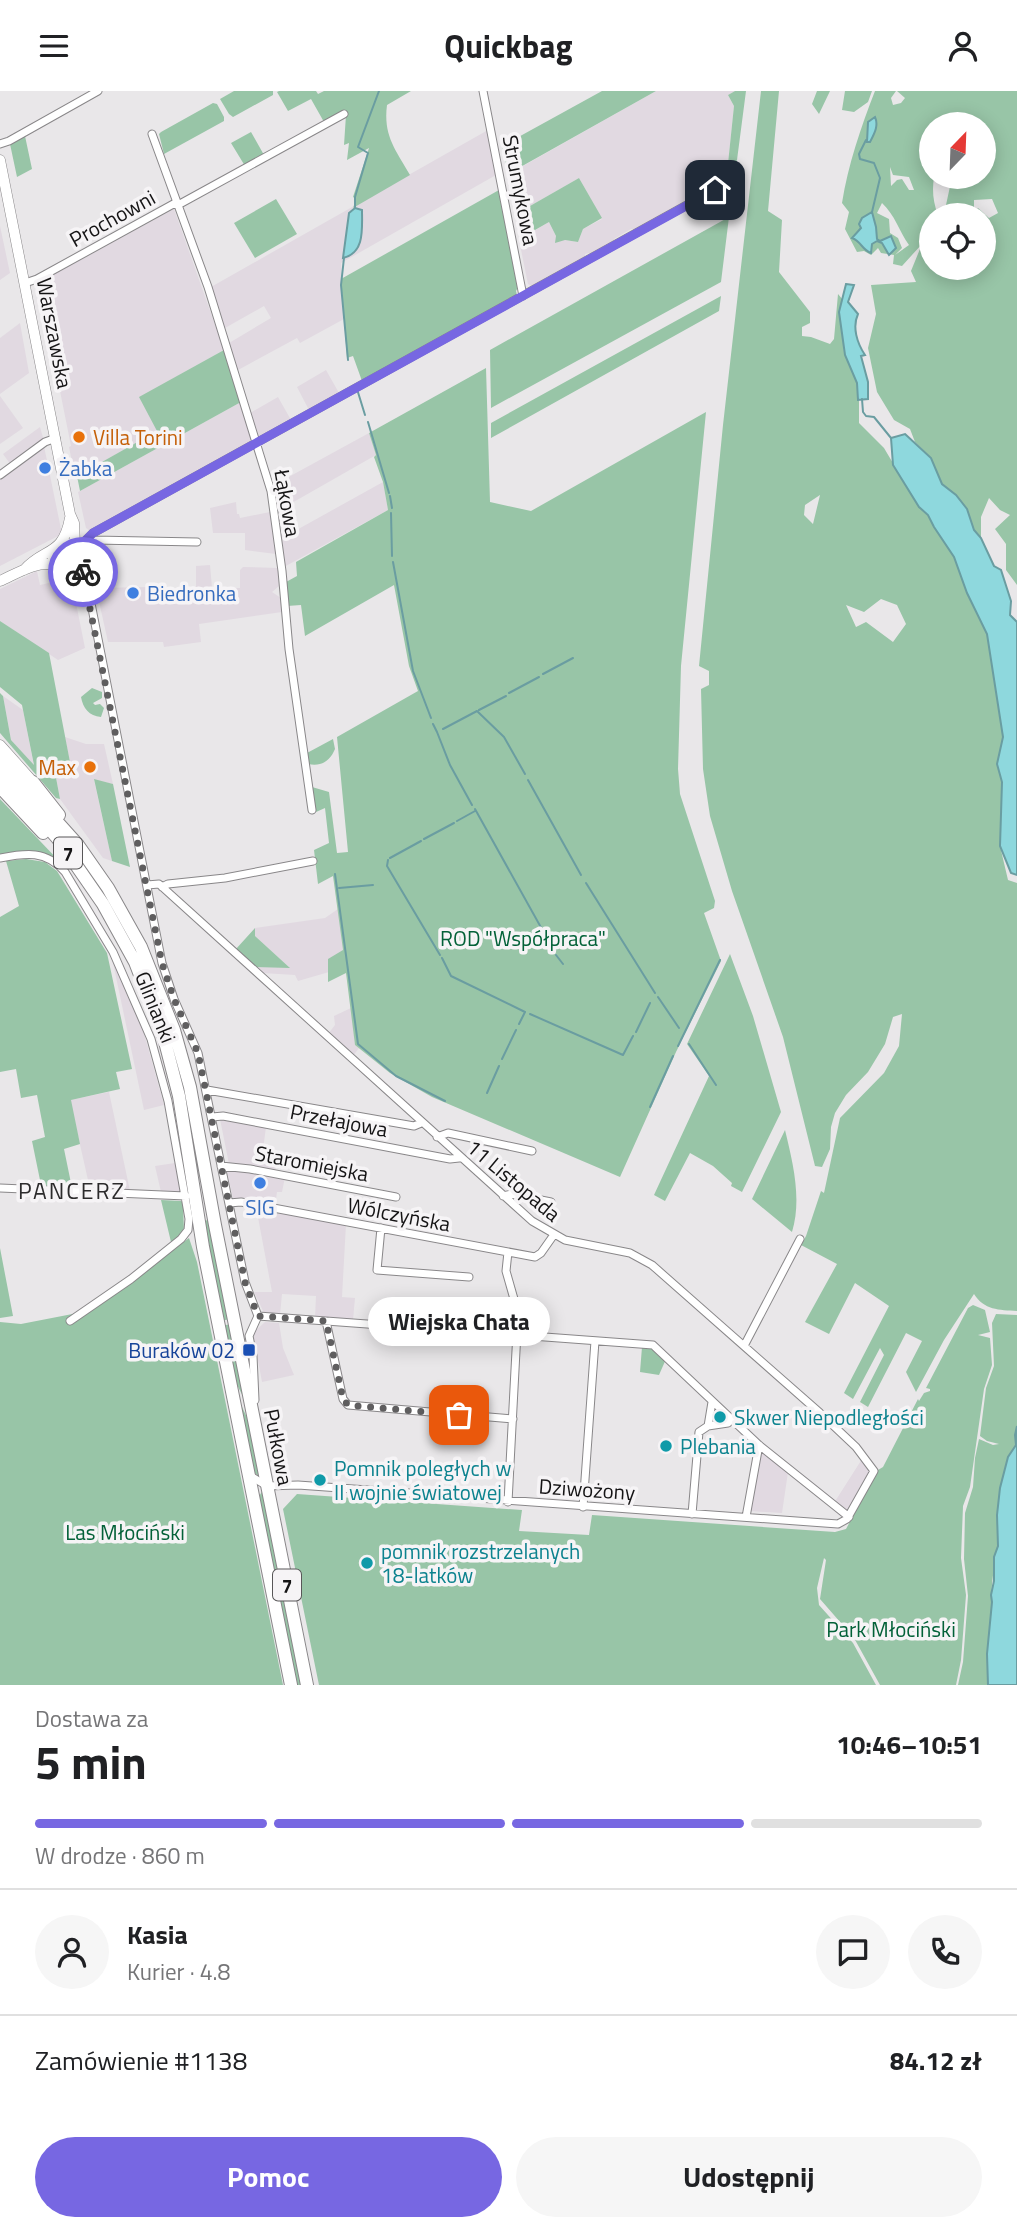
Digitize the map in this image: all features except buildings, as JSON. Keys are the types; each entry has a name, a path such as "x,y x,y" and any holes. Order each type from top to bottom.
{"highway":[{"name":"7","path":"0,758 78,845"},
{"name":"7","path":"0,772 78,866 125,943"},
{"path":"33,782 78,845"},
{"path":"0,787 54,845 125,943"},
{"name":"Pułkowa","path":"78,845 131,926 152,971 168,1012 190,1087 213,1217 307,1685"},
{"name":"Pułkowa","path":"125,943 150,996 170,1058 185,1128 199,1221 291,1685"}],"street":[{"path":"0,144 98,91"},
{"name":"Strumykowa","path":"483,91 523,296"},
{"name":"Prochowni","path":"25,283 344,114"},
{"name":"Łąkowa","path":"152,134 208,287 271,491 289,649 312,810"},
{"name":"Warszawska","path":"0,160 77,547"},
{"path":"24,569 56,547 77,547 89,537 732,180"},
{"path":"0,475 46,441 56,438"},
{"path":"72,519 81,531 94,540 197,542"},
{"name":"Warszawska","path":"56,547 67,534 72,519"},
{"path":"55,565 56,547"},
{"path":"77,547 81,553 81,564 86,578 87,594 164,971 194,1041 207,1090 245,1282 258,1316 249,1335 255,1398 253,1415"},
{"path":"0,582 24,569 45,564 55,565 62,571 79,577 87,594"},
{"path":"71,572 81,564"},
{"path":"0,745 33,782"},
{"name":"Glinianki","path":"0,858 32,853 55,862 65,872 113,952 137,1003 160,1069 186,1196 189,1225 183,1237 131,1279 70,1321"},
{"path":"147,885 159,884 162,887 168,884 225,878 313,860"},
{"name":"11 Listopada","path":"162,887 531,1221 553,1235 582,1245 638,1255 820,1413 856,1447 874,1471 849,1517"},
{"path":"207,1090 414,1126 421,1122"},
{"name":"Przełajowa","path":"212,1117 450,1159 459,1158"},
{"path":"437,1137 448,1133 532,1151"},
{"name":"Staromiejska","path":"221,1166 290,1176 396,1197"},
{"path":"0,1188 186,1196"},
{"path":"503,1196 511,1194 551,1202"},
{"name":"Wólczyńska","path":"229,1203 255,1205 538,1256 553,1235"},
{"path":"381,1228 377,1270 469,1277"},
{"path":"744,1346 800,1239"},
{"path":"508,1252 506,1271 518,1313 508,1502"},
{"path":"258,1316 656,1346 759,1445 849,1517"},
{"path":"326,1321 343,1399 348,1405 513,1419"},
{"path":"583,1507 595,1341"},
{"path":"708,1426 712,1402"},
{"path":"692,1514 699,1432 708,1426 732,1419"},
{"path":"746,1517 759,1445"},
{"path":"249,1475 267,1486 253,1498"},
{"name":"Dziwożony","path":"267,1486 298,1485 838,1524 849,1517"}],"shaded area":[{"path":"656,91 735,91 728,95 734,106 727,173 686,197 685,202 614,239 615,242 590,255 585,254 585,258 533,287 528,284 519,240 549,222 556,236 578,242 583,229 602,219 579,178 516,214 509,174"},
{"path":"488,130 496,175 341,263 344,319 300,343 297,338 238,370 229,343 271,318 264,306 225,328 211,287"},
{"path":"174,209 224,350 140,397 158,431 75,477 38,283"},
{"path":"0,226 10,273 0,280"},
{"path":"20,323 29,373 0,394 0,338"},
{"path":"326,370 339,393 309,410 297,387"},
{"path":"0,396 23,428 0,444"},
{"path":"278,397 291,420 262,437 257,435 250,413"},
{"path":"241,402 252,438 249,443 90,531 86,528 78,492"},
{"path":"40,427 44,441 11,465 3,454"},
{"path":"369,433 376,455 276,512 274,485"},
{"path":"44,446 62,534 0,566 0,478"},
{"path":"383,482 388,510 284,567 279,534 282,533 284,537"},
{"path":"236,502 240,518 270,512 276,554 245,550 245,533 213,533 210,508"},
{"path":"210,565 212,588 240,588 240,570 243,567 278,568 279,586 272,592 281,598 282,612 199,624 201,642 164,647 163,642 108,642 96,588 149,587 150,596 196,591 196,566"},
{"path":"37,571 40,585 71,578 85,648 58,660 0,621 0,589"},
{"path":"3,696 23,710 34,766 11,740"},
{"path":"65,737 86,744 104,744 113,784 94,780 112,861 103,858 60,799 54,766 70,762"},
{"path":"338,909 343,951 329,972 298,981 295,975 262,973 255,967 289,967 255,936 255,928 325,918"},
{"path":"112,958 142,1026 164,1105 144,1110"},
{"path":"351,1008 355,1045 359,1048 353,1056 328,1034 335,1025 334,1016"},
{"path":"109,1092 130,1191 90,1189 70,1100"},
{"path":"220,1119 266,1127 263,1150 278,1154 275,1172 229,1164"},
{"path":"175,1163 182,1192 161,1192 155,1166"},
{"path":"226,1167 285,1177 282,1192 277,1192 275,1206 233,1198"},
{"path":"259,1210 346,1224 342,1297 355,1298 353,1320 315,1318 316,1296 282,1294 280,1315 264,1313 254,1292 272,1292 257,1212"},
{"path":"265,1322 279,1323 283,1348 294,1375 262,1382 253,1333"},
{"path":"762,1451 788,1472 782,1513 749,1511"},
{"path":"862,1459 871,1469 846,1513 834,1503"}],"green space":[{"path":"234,91 273,91 273,95 233,117 220,99"},
{"path":"316,91 318,94 324,91 411,91 387,105 386,116 392,142 410,175 353,208 356,199 353,197 369,148 347,160 349,143 344,145 346,115 324,122 311,99 288,111 277,92"},
{"path":"602,91 656,91 508,174 502,146"},
{"path":"735,91 746,91 737,160 733,170 727,173 734,106 728,95"},
{"path":"761,91 779,91 768,211 782,220 779,272 810,312 810,323 802,327 802,336 830,344 834,339 838,294 843,300 844,354 859,378 859,423 884,448 919,507 928,515 954,557 967,593 987,634 1003,737 997,764 1002,782 1000,846 1008,880 1017,883 1017,1311 987,1306 974,1294 944,1340 916,1392 906,1372 922,1341 906,1333 868,1407 860,1402 884,1355 880,1348 853,1399 844,1393 889,1306 855,1283 829,1334 805,1322 837,1264 801,1245 821,1191 824,1193 840,1118 884,1073 899,1046 902,1014 893,1017 885,1044 868,1072 846,1095 835,1113 830,1149 822,1167 815,1166 783,1037 732,891 710,816 703,769 701,689 709,685 709,671 699,666","holes":["820,495 813,524 804,515 805,505","881,599 897,605 906,624 893,642 866,622 856,627 846,605 864,612"]},
{"path":"817,91 830,91 819,114 812,104"},
{"path":"845,91 872,91 868,102 854,112 842,110"},
{"path":"875,91 896,91 891,98 893,105 901,103 905,98 897,91 1017,91 1017,585 1006,570 1006,544 995,529 1010,515 1000,510 989,498 981,517 981,538 974,531 967,509 956,495 942,484 931,458 915,442 910,429 894,420 877,392 868,348 876,314 871,285 916,282 911,271 919,251 919,280 996,280 996,203 992,199 974,200 974,203 946,203 949,189 996,189 996,112 919,112 919,189 933,189 934,203 919,203 919,247 902,266 893,264 894,255 881,253 878,248 871,255 864,251 857,252 845,229 849,212 842,203 856,146","holes":["890,167 893,175 909,177 914,190 909,190 902,179 891,186","882,203 909,245 895,255 902,248 898,238 890,233 889,219 877,213"]},
{"path":"213,103 217,104 224,121 164,154 159,134"},
{"path":"251,132 264,155 245,166 231,143"},
{"path":"25,136 32,169 17,177 10,144"},
{"path":"579,178 602,218 583,229 578,242 565,240 555,243 556,236 549,222 528,234 516,214"},
{"path":"499,190 519,285 517,295 362,381 353,356 347,358 341,279"},
{"path":"276,199 297,234 255,258 234,223"},
{"path":"729,217 721,282 491,408 490,350"},
{"path":"721,296 719,311 491,438 491,423"},
{"path":"224,350 241,402 80,491 77,476 157,431 139,397"},
{"name":"ROD \"Współpraca\"","path":"486,368 490,502 531,511 706,412 681,666 678,769 680,794 715,901 714,908 704,913 721,961 676,1052 620,1177 432,1097 390,1073 355,1045 346,973 328,982 328,959 343,950 333,876 318,884 314,850 329,843 325,808 316,812 312,787 329,792 337,853 348,852 337,737 418,691 409,666 394,585 305,636 301,605 287,606 286,582 297,576 296,562 388,510 369,433"},
{"path":"67,548 74,551 77,558 74,565 67,568 60,565 57,558 60,551"},
{"path":"0,621 49,653 70,762 54,767 60,799 56,798 0,733 0,693 3,696 11,740 34,765 22,705 0,687"},
{"path":"92,688 102,692 102,698 93,703 104,708 101,717 90,713 82,701 81,697"},
{"path":"333,739 335,749 328,760 317,765 308,764 307,753"},
{"path":"94,779 113,784 130,867 112,861"},
{"path":"0,799 60,862 34,851 0,856"},
{"path":"26,859 45,862 57,871 107,953 132,1069 116,1072 120,1089 71,1100 80,1144 64,1149 72,1188 41,1185 32,1141 45,1137 37,1095 21,1098 16,1069 0,1072 0,917 19,906 6,861"},
{"path":"255,928 255,936 290,968 255,967 236,949"},
{"path":"730,954 753,1016 781,1112 742,1192 731,1186 732,1183 713,1166 690,1153 665,1201 654,1195 709,1076 687,1044"},
{"path":"785,1130 796,1194 792,1232 752,1199"},
{"path":"161,1200 183,1203 184,1232 171,1242"},
{"path":"205,1220 209,1221 230,1319 221,1321"},
{"name":"Las Młociński","path":"189,1238 197,1262 283,1685 0,1685 0,1322 21,1324 93,1310"},
{"path":"0,1248 13,1316 0,1318"},
{"name":"Park Młociński","path":"973,1305 985,1310 990,1332 978,1335 990,1338 992,1365 984,1389 970,1487 963,1506 961,1558 966,1595 961,1660 956,1685 880,1685 854,1638 820,1599 826,1560 824,1558 817,1588 819,1605 853,1643 876,1685 319,1685 283,1509 297,1494 522,1510 519,1531 589,1535 592,1515 835,1532 846,1529 878,1470 883,1467 918,1399 919,1401 924,1393 930,1391 926,1388 968,1308"},
{"path":"996,1314 1017,1315 1016,1445 1006,1468 997,1512 998,1544 987,1654 988,1685 958,1685 963,1662 968,1596 964,1559 965,1513 973,1487 979,1439 993,1445 999,1444 980,1436 986,1388 994,1366 992,1323"},
{"path":"231,1324 247,1404 235,1381 221,1326"},
{"path":"642,1347 654,1348 666,1359 659,1375 640,1372"},
{"path":"235,1392 251,1426 260,1477 255,1473"},
{"path":"263,1490 304,1685 295,1685 258,1498"}],"water":[{"path":"875,117 876,130 870,142 867,142 868,122"},
{"path":"355,208 362,210 361,239 355,251 343,258 349,213"},
{"path":"872,212 877,239 880,241 891,236 896,248 889,255 882,243 877,241 872,244 871,253 852,238 861,228 859,224 862,218"},
{"path":"846,284 854,285 848,302 858,314 855,330 865,355 861,356 868,382 868,399 858,400 857,383 845,355 839,312"},
{"path":"905,434 931,458 942,484 956,495 967,509 974,530 981,538 994,566 1001,570 1011,601 1010,615 1017,622 1017,875 1011,873 1000,846 1002,782 997,764 1003,737 987,634 967,593 954,557 893,465 891,438"},
{"path":"1017,1426 1017,1685 988,1685 987,1654 994,1557 998,1546 1000,1488 1008,1457 1016,1445"}],"waterway":[{"path":"355,208 355,197 368,153 358,147 379,91"},
{"path":"866,140 859,154 860,159 874,163 880,178 872,212"},
{"path":"344,258 341,285 348,360"},
{"path":"357,389 365,415"},
{"path":"862,399 863,412 866,416 874,417 891,438"},
{"path":"368,422 389,493"},
{"path":"390,496 392,508"},
{"path":"391,513 392,556"},
{"path":"393,562 413,671 431,718"},
{"path":"543,674 573,658"},
{"path":"509,693 539,677"},
{"path":"479,710 506,696"},
{"path":"443,729 477,711 504,737 525,774"},
{"path":"433,724 437,732"},
{"path":"437,732 450,765 472,805"},
{"path":"528,780 581,875"},
{"path":"475,809 553,949"},
{"path":"457,821 475,811"},
{"path":"424,839 454,823"},
{"path":"390,858 421,841"},
{"path":"388,860 387,866 440,955"},
{"path":"335,874 358,1044 396,1076 445,1101"},
{"path":"586,883 655,993"},
{"path":"339,888 373,885"},
{"path":"556,955 563,964"},
{"path":"442,958 451,976 525,1012 519,1024"},
{"path":"678,1046 720,960"},
{"path":"658,997 679,1028"},
{"path":"636,1032 650,1003"},
{"path":"530,1014 623,1055 633,1036"},
{"path":"502,1059 516,1030"},
{"path":"689,1044 716,1085"},
{"path":"650,1107 673,1056"},
{"path":"487,1093 499,1066"}],"way so far":[{"path":"83,572 162,963 174,999 191,1032 198,1053 245,1282 253,1305 258,1316 326,1321 343,1399 348,1405 459,1415"}],"place":[{"name":"Villa Torini","path":"79,437"},
{"name":"Żabka","path":"45,468"},
{"name":"Biedronka","path":"133,593"},
{"name":"Max","path":"90,767"},
{"name":"SIG","path":"260,1183"},
{"name":"Buraków 02","path":"249,1350"},
{"name":"Wiejska Chata","path":"459,1415"},
{"name":"Skwer Niepodległości","path":"720,1417"},
{"name":"Plebania","path":"666,1446"},
{"name":"Pomnik poległych w II wojnie światowej","path":"320,1480"},
{"name":"pomnik rozstrzelanych 18-latków","path":"367,1563"}],"district":[{"name":"PANCERZ","path":"72,1190"}],"route":[{"path":"83,572 78,548 93,533 715,190"}]}
